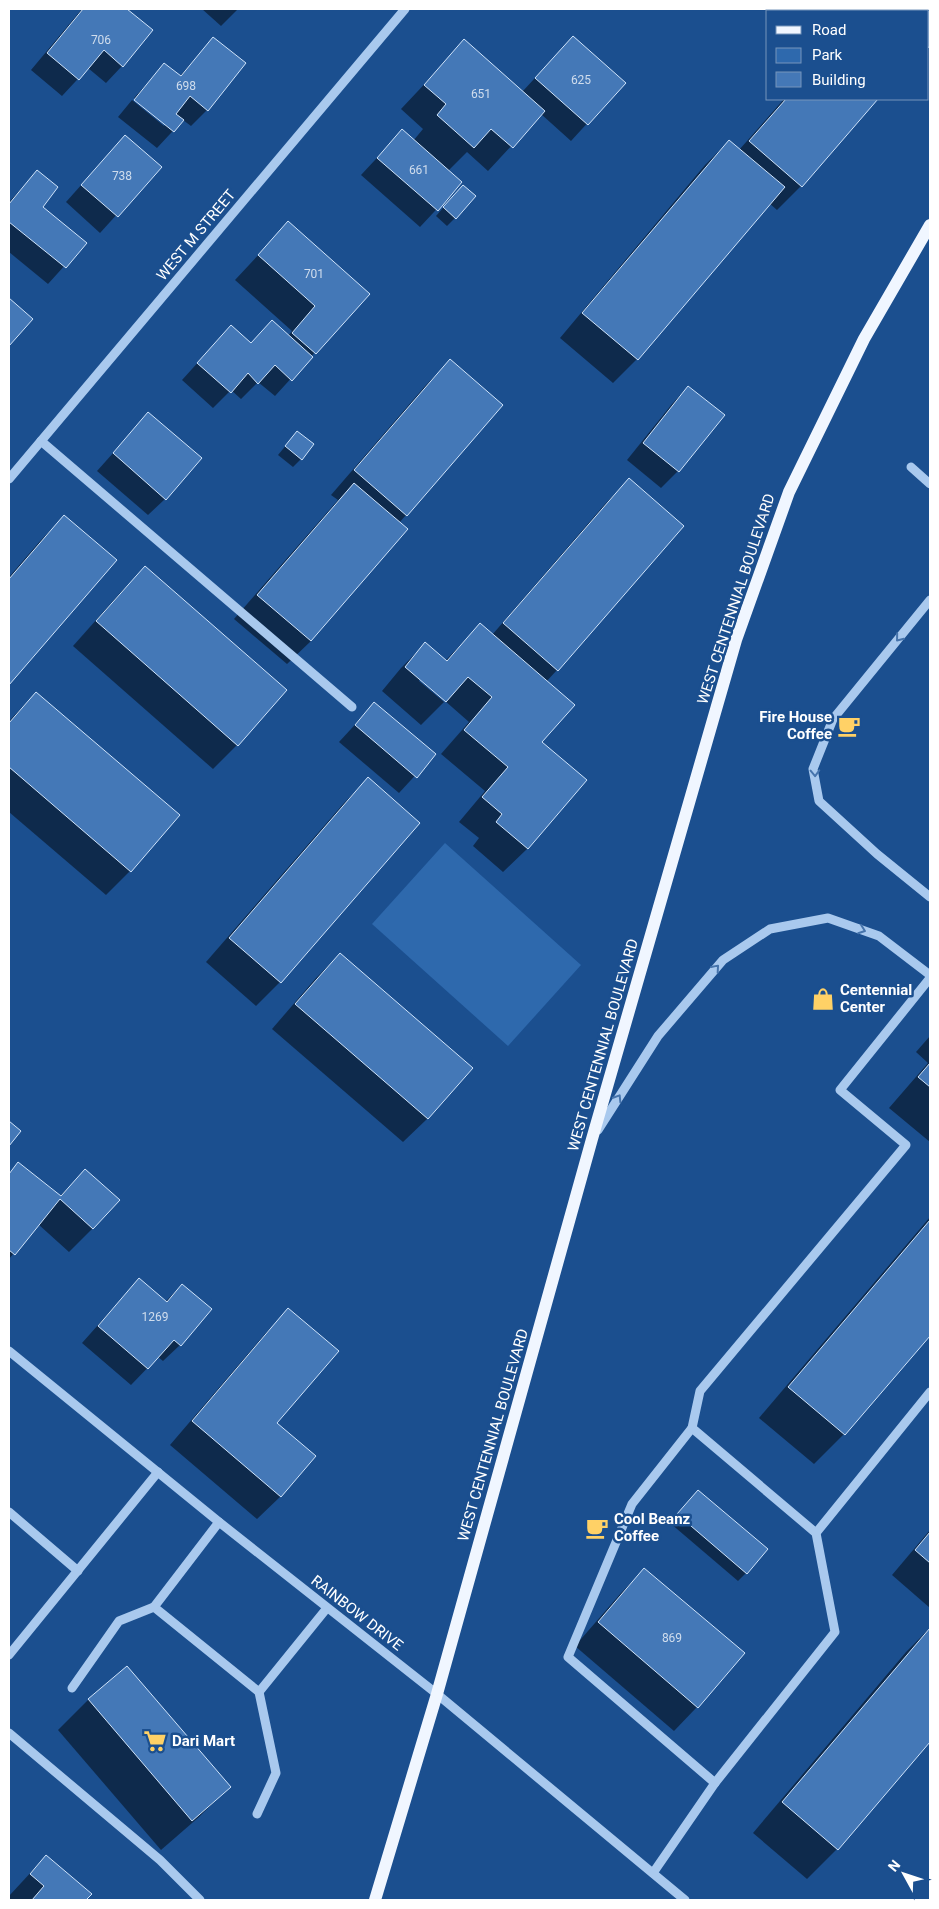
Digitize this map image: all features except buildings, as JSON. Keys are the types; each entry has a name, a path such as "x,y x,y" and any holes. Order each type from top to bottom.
{"main road":[{"name":"WEST CENTENNIAL BOULEVARD","path":"375,1900 437,1694 592,1139 736,640 789,492 864,339 930,225"}],"street":[{"name":"WEST M STREET","path":"9,479 404,9"},
{"path":"41,441 352,707"},
{"path":"911,466 930,484"},
{"path":"930,600 833,719 813,769 819,801 877,854 930,897"},
{"path":"592,1139 658,1036 723,960 770,929 828,918 879,936 930,977 840,1090 906,1145 700,1391 692,1428 632,1504 568,1657 716,1783"},
{"name":"RAINBOW DRIVE","path":"9,1351 219,1522 437,1694 685,1900"},
{"path":"816,1533 930,1392"},
{"path":"653,1873 716,1783 835,1632 816,1533 692,1428"},
{"path":"9,1655 158,1472"},
{"path":"9,1512 78,1571"},
{"path":"72,1688 119,1621 154,1607 219,1522"},
{"path":"154,1607 259,1692 276,1773 257,1814"},
{"path":"259,1692 327,1608"},
{"path":"9,1732 160,1860 200,1900"}],"green space":[{"path":"445,843 581,965 508,1046 372,924"}],"place":[{"name":"Fire House Coffee","path":"849,726"},
{"name":"Centennial Center","path":"823,999"},
{"name":"Cool Beanz Coffee","path":"597,1528"},
{"name":"Dari Mart","path":"155,1741"}]}
